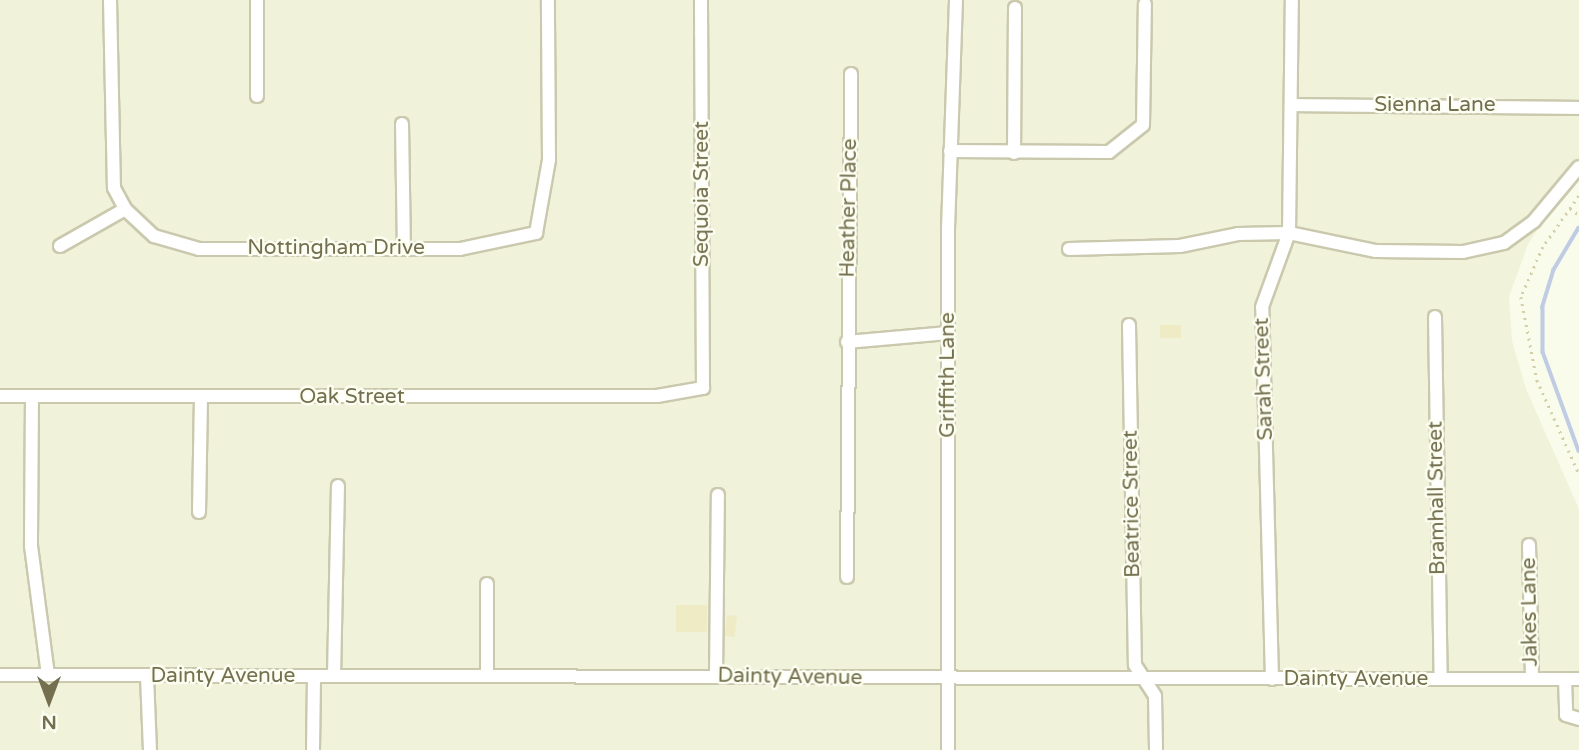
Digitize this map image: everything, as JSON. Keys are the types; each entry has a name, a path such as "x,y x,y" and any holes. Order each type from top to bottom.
{"street":[{"path":"60,246 125,209 111,157 110,0"},
{"path":"257,0 257,96"},
{"name":"Nottingham Drive","path":"125,209 154,236 199,248 460,249 536,233 549,160 548,0"},
{"name":"Sequoia Street","path":"701,0 702,388"},
{"name":"Griffith Lane","path":"948,750 948,333 950,152 956,0"},
{"name":"Sarah Street","path":"1272,679 1262,307 1289,233 1292,0"},
{"path":"950,152 1109,152 1143,125 1145,4"},
{"path":"1014,153 1015,8"},
{"name":"Heather Place","path":"848,577 847,342 851,74"},
{"name":"Sienna Lane","path":"1291,104 1579,108"},
{"path":"402,124 404,248"},
{"path":"1069,249 1144,249 1289,233 1376,251 1462,252 1504,243 1534,221 1579,167"},
{"name":"Bramhall Street","path":"1435,317 1441,679"},
{"name":"Beatrice Street","path":"1129,326 1135,665 1155,696 1156,750"},
{"path":"847,342 948,333"},
{"name":"Oak Street","path":"0,396 657,396 702,388"},
{"path":"32,396 32,546 48,675"},
{"path":"199,512 201,397"},
{"path":"334,676 338,485"},
{"path":"716,676 718,495"},
{"name":"Jakes Lane","path":"1529,545 1532,679"},
{"path":"487,584 487,676"},
{"name":"Dainty Avenue","path":"0,675 1579,679"},
{"path":"147,676 150,750"},
{"path":"313,750 314,676"},
{"path":"1565,679 1566,715 1579,719"}],"path":[{"path":"1579,196 1542,247 1521,297 1537,380 1579,474"},
{"path":"1570,208 1578,214"}],"shaded area":[{"path":"0,0 1579,0 1579,167 1528,244 1509,297 1512,341 1526,389 1579,509 1579,750 0,750"}],"building":[{"path":"1160,325 1181,325 1181,338 1160,338"},
{"path":"676,605 707,605 707,632 676,632"},
{"path":"727,615 737,616 735,637 725,636"}],"waterway":[{"path":"1579,228 1554,270 1543,307 1543,352 1579,451"}]}
